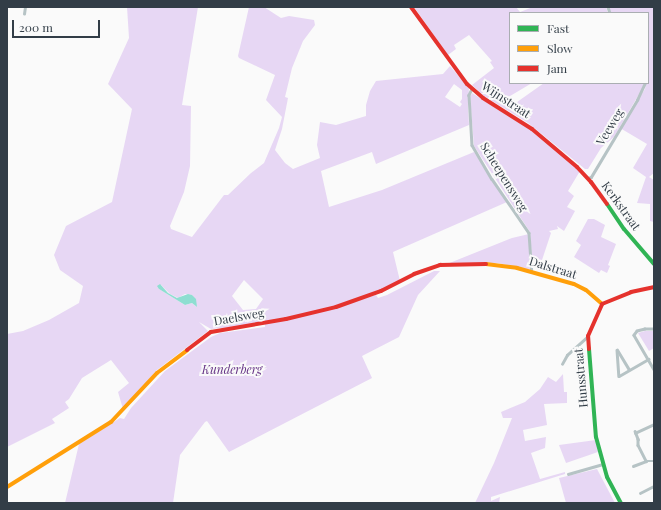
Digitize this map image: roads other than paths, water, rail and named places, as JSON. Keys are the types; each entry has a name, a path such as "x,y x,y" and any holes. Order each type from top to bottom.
{"street":[{"path":"24,14 25,7"},
{"name":"Wijnstraat","path":"411,7 455,70 472,89 532,129 588,178"},
{"name":"Veeweg","path":"588,178 591,177 634,106 645,84"},
{"name":"Scheepensweg","path":"472,89 469,94 472,145 490,175 530,233 532,272"},
{"name":"Kerkstraat","path":"588,178 624,229 654,264"},
{"name":"Daelsweg","path":"7,487 111,422 123,411 157,373 208,333 283,319 336,307 381,291 435,266 495,264 517,268"},
{"name":"Dalstraat","path":"517,268 578,286 602,304"},
{"path":"602,304 631,292 654,287"},
{"name":"Hunsstraat","path":"602,304 588,336 594,425 602,464 608,481 621,503"},
{"path":"654,329 645,328 636,332 634,335 654,369"},
{"path":"562,364 567,355 588,336"},
{"path":"629,370 617,350 619,376 648,359"},
{"path":"646,461 638,446 638,439 635,432 654,424"},
{"path":"633,466 646,461 654,461"},
{"path":"568,474 602,464"},
{"path":"640,493 654,486"}],"park label":[{"name":"Kunderberg","path":"232,370"}]}
